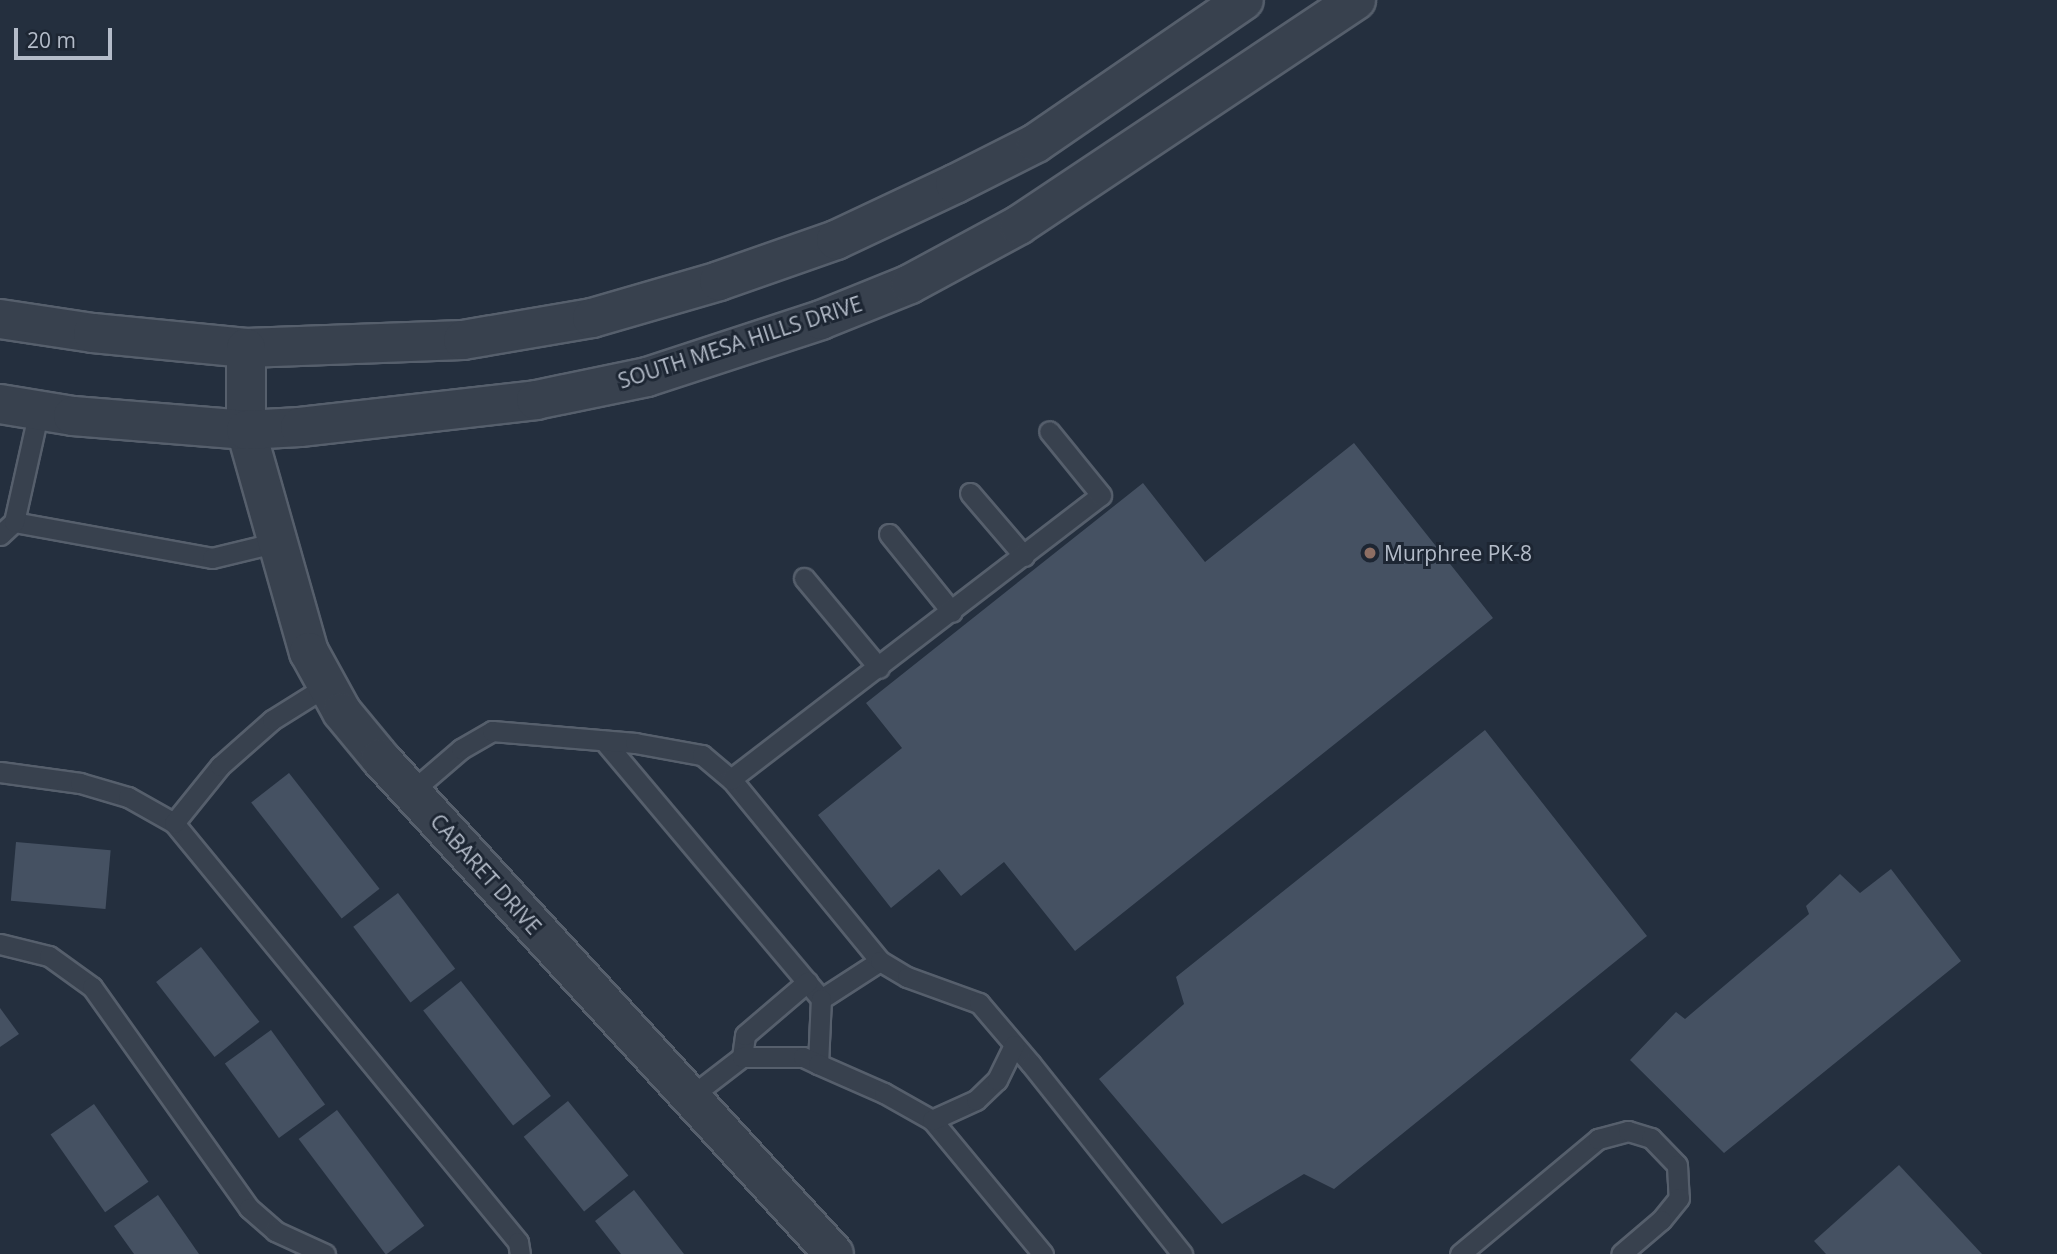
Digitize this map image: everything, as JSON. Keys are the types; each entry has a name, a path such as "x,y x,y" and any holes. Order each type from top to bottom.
{"street":[{"path":"0,319 93,333 246,348 463,340 592,318 732,277 836,240 1036,143 1244,0"},
{"name":"SOUTH MESA HILLS DRIVE","path":"0,404 73,416 246,430 300,427 536,400 646,377 821,320 910,284 1019,225 1356,0"},
{"name":"CABARET DRIVE","path":"246,348 246,430 309,652 342,712 411,792 834,1254"}],"lane":[{"path":"38,410 7,529 212,558 278,542"},
{"path":"731,779 1101,495 1049,431"},
{"path":"970,493 1024,556"},
{"path":"889,534 952,612"},
{"path":"804,578 879,668"},
{"path":"174,823 220,766 272,720 328,685"},
{"path":"411,792 461,749 492,731 604,741 702,755 731,779 880,961 906,977 979,1003 1182,1254"},
{"path":"604,741 821,999 818,1063"},
{"path":"0,772 80,783 116,794 174,823 518,1242 520,1254"},
{"path":"0,944 49,956 92,987 249,1208 275,1231 325,1254"},
{"path":"821,999 880,961"},
{"path":"742,1057 745,1035 807,982"},
{"path":"932,1120 976,1100 997,1080 1014,1045"},
{"path":"690,1097 742,1057 803,1057 818,1063 884,1093 932,1120 1043,1254"},
{"path":"1460,1254 1598,1139 1628,1131 1651,1138 1677,1165 1679,1198 1661,1220 1621,1254"}],"building":[{"path":"1354,443 1493,618 1075,951 1004,862 961,896 939,869 891,908 818,815 902,748 866,703 1143,483 1205,562"},
{"path":"1485,730 1647,936 1334,1189 1304,1174 1222,1224 1099,1079 1184,1004 1176,977"},
{"path":"289,773 380,889 342,918 251,803"},
{"path":"16,842 111,850 105,909 11,901"},
{"path":"1891,869 1961,961 1724,1153 1630,1060 1676,1012 1685,1019 1809,914 1806,906 1840,874 1860,893"},
{"path":"398,893 455,969 410,1003 353,927"},
{"path":"201,947 259,1022 215,1057 156,982"},
{"path":"461,981 551,1096 513,1126 423,1011"},
{"path":"0,1008 19,1034 0,1047"},
{"path":"271,1030 325,1104 279,1138 225,1064"},
{"path":"568,1101 628,1176 584,1211 524,1137"},
{"path":"94,1104 148,1182 105,1212 51,1134"},
{"path":"337,1110 424,1226 385,1254 299,1139"},
{"path":"1899,1165 1982,1254 1826,1254 1814,1241"},
{"path":"634,1190 684,1254 621,1254 595,1221"},
{"path":"158,1195 199,1254 134,1254 114,1226"}],"place":[{"name":"Murphree PK-8","path":"1370,553"}]}
